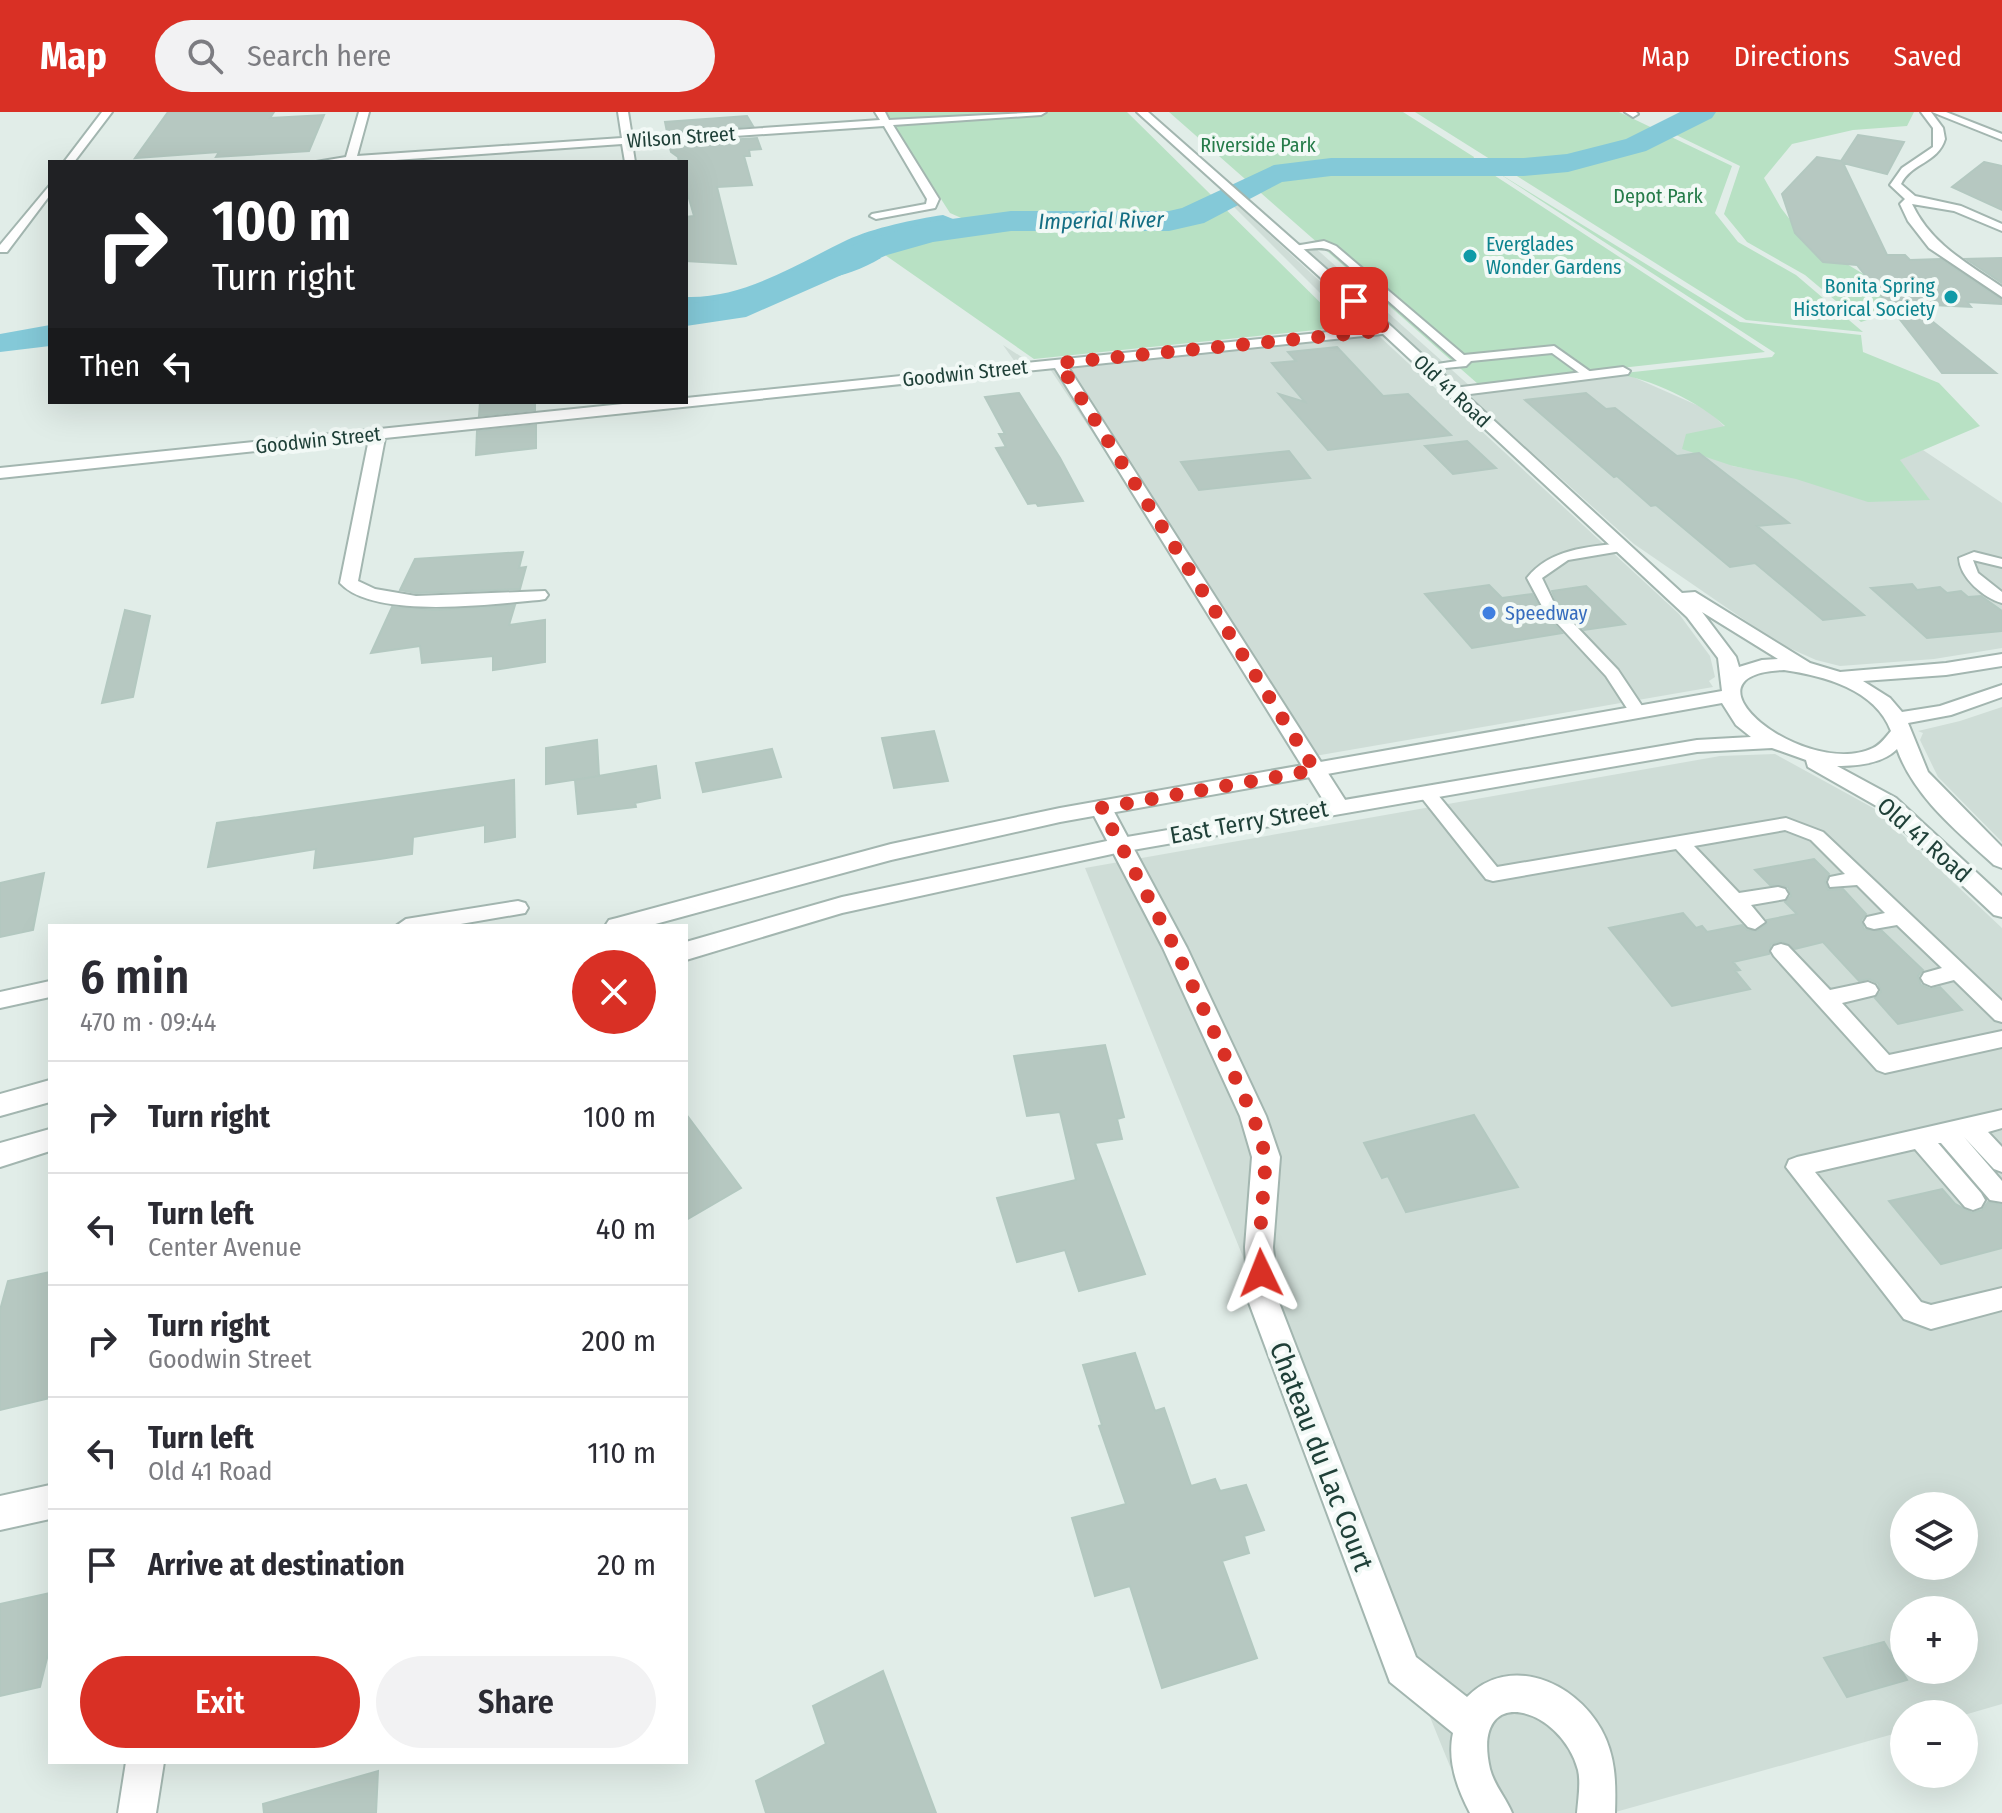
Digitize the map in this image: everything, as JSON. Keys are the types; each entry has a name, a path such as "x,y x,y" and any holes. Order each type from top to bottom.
{"street":[{"path":"71,160 107,112"},
{"path":"351,160 364,112"},
{"path":"623,112 630,160"},
{"path":"876,216 931,206 933,199 880,112"},
{"name":"Wilson Street","path":"365,160 1041,112"},
{"name":"Old 41 Road","path":"1142,112 1387,330 1693,613 1727,657 1736,712 1750,728 1772,742"},
{"name":"Old 41 Road","path":"1155,112 1203,157 1211,171"},
{"path":"1926,112 1936,118 1970,124 2002,137"},
{"path":"1936,118 1940,140 1937,150 1895,180 1895,185 1911,199 1957,208 2002,228"},
{"path":"3,249 48,191"},
{"path":"1911,199 1906,204 1925,237 2002,293"},
{"name":"Goodwin Street","path":"688,402 1387,330"},
{"path":"1059,363 1338,806"},
{"path":"1454,392 1623,371"},
{"name":"Goodwin Street","path":"0,473 666,404"},
{"path":"378,434 349,583 367,595 397,599 539,595"},
{"name":"Old 41 Road","path":"1622,547 1769,648 1815,669"},
{"path":"1842,677 1946,669 2002,660"},
{"name":"East Terry Street","path":"624,924 891,852 1101,808 1638,712 1731,690 1745,672 1763,667 1788,665 1815,669"},
{"path":"1772,742 1799,753 1856,761 1878,756 1893,747 1898,727 1885,703 1842,677 1815,669"},
{"path":"1898,727 2002,691"},
{"name":"Old 41 Road","path":"1898,727 1919,775 2002,860"},
{"name":"East Terry Street","path":"688,950 842,905 1121,845 1710,744 1772,742"},
{"name":"Old 41 Road","path":"1799,753 1888,803 2002,909"},
{"name":"Chateau du Lac Court","path":"1101,808 1175,948 1253,1116 1266,1157 1259,1247 1263,1300 1403,1669 1470,1723"},
{"path":"0,1105 48,1092"},
{"path":"0,1155 48,1141"},
{"path":"0,1513 48,1502"},
{"path":"1493,1813 1480,1795 1469,1768 1470,1723 1480,1706 1495,1695 1515,1691 1535,1694 1556,1704 1574,1720 1589,1742 1598,1766 1601,1790 1596,1813"},
{"path":"137,1813 145,1764"}],"lane":[{"path":"1294,247 1324,244 1333,248 1466,363 1428,368"},
{"path":"1461,359 1554,349 1589,375"},
{"path":"1622,547 1569,555 1552,562 1534,578 1548,605 1612,673 1638,712"},
{"path":"2002,563 1974,556 1966,558 1965,565 1970,573 2002,599"},
{"path":"1427,793 1493,874 1786,824 1817,836 2002,1014"},
{"path":"1680,842 1755,922"},
{"path":"1837,882 1861,878"},
{"path":"1734,901 1778,894"},
{"path":"418,924 518,908"},
{"path":"1874,922 1901,917"},
{"path":"1781,951 1885,1064 2002,1039"},
{"path":"1931,978 1958,972"},
{"path":"0,1000 48,989"},
{"path":"1826,999 1868,990"},
{"path":"2000,1123 1919,1138 1797,1167 1913,1311 1931,1317 2002,1299"},
{"path":"1958,1130 2002,1162"},
{"path":"1958,1130 1998,1193"},
{"path":"1919,1138 1973,1200"}],"shaded area":[{"path":"1230,198 1679,614 1710,656 1715,677 1709,681 1713,687 1309,757 1046,363 1018,366 1003,345 1031,363 1344,331 1347,320 1227,200"},
{"path":"1298,242 1312,245 1471,387 1615,374 1631,376 1708,410 1725,427 1732,466 1929,500 1899,460 1923,450 2002,503 2002,648 1934,659 1840,666 1816,660 1778,643 1634,544"},
{"path":"2002,707 2002,842 1938,777 1920,740 1923,733 1918,731"},
{"path":"1775,754 1875,809 2002,928 2002,1704 1978,1711 1978,1700 1890,1700 1890,1735 1612,1813 1469,1813 1085,868 1720,756"}],"green space":[{"path":"885,112 1127,112 1339,321 1335,328 1034,359 875,248 929,232 975,224 950,213"},
{"name":"Riverside Park","path":"1169,112 1403,112 1474,157 1471,166 1480,166 1765,352 1478,384"},
{"name":"Depot Park","path":"1415,112 1619,112 1732,166 1715,213 1738,242 1796,275 1863,332 1746,320"},
{"path":"1712,112 1914,112 1907,126 1853,130 1792,144 1764,178 1781,208 1804,238 1888,289 1873,318 1861,322 1805,275 1747,242 1724,214 1740,166 1668,131 1686,118"},
{"path":"1492,169 1740,322 1861,335 1863,352 1939,383 1980,426 1900,460 1930,500 1868,502 1682,449 1686,434 1725,426 1673,392 1643,380 1615,374 1772,357 1775,353"}],"water":[{"path":"943,215 963,223 924,229 868,246 867,249 881,258 853,272 777,290 716,315 688,322 688,297 708,296 749,286 847,240 894,224"},
{"path":"48,325 48,346 0,352 0,334"}],"building":[{"path":"168,112 274,112 270,118 324,115 309,151 216,157 219,152 135,158"},
{"path":"747,116 753,126 667,132 665,122"},
{"path":"1858,135 1904,142 1887,174 1843,163 1887,255 1905,255 1910,260 1941,259 2002,300 2002,304 1967,302 1971,307 1911,304 1996,373 1942,373 1857,265 1823,262 1795,233 1782,194 1817,157 1841,161"},
{"path":"757,138 761,149 749,150 750,156 744,156 752,185 717,187 736,264 688,261 688,217 694,216 688,195 688,160 679,160 671,152 669,144"},
{"path":"1984,162 2002,166 2002,210 1952,187"},
{"path":"2002,258 2002,283 1966,259"},
{"path":"1337,347 1383,396 1408,394 1451,435 1328,450 1279,394 1305,402 1272,363 1296,361 1288,352"},
{"path":"1019,393 1083,501 1038,506 1036,503 1028,504 996,448 1006,447 999,434 1005,434 985,397"},
{"path":"1586,393 1606,409 1615,408 1677,456 1699,453 1789,523 1757,526 1864,615 1823,620 1755,563 1730,567 1656,505 1651,506 1617,476 1614,477 1525,400"},
{"path":"480,404 535,404 535,410 479,416"},
{"path":"536,425 536,448 476,455 477,431"},
{"path":"1467,441 1496,468 1453,474 1425,446"},
{"path":"1289,451 1310,478 1199,490 1181,462"},
{"path":"523,552 519,568 526,567 520,589 416,593 400,590 415,559"},
{"path":"1912,584 1917,590 1940,587 1947,593 1961,591 1968,597 1981,596 2002,611 2002,631 1927,638 1871,588"},
{"path":"1489,585 1502,598 1532,594 1541,610 1562,633 1472,648 1425,594"},
{"path":"1586,586 1625,624 1584,630 1556,601 1552,591"},
{"path":"515,605 509,625 545,620 545,662 493,670 493,656 422,663 420,646 371,653 392,607 435,610"},
{"path":"125,610 150,616 133,697 102,703"},
{"path":"934,731 948,781 894,788 882,738"},
{"path":"597,740 599,776 546,784 546,748"},
{"path":"772,749 781,777 703,792 696,763"},
{"path":"656,766 660,798 635,803 636,807 578,814 575,780"},
{"path":"514,780 515,837 485,842 485,825 413,837 412,854 380,859 314,868 316,849 208,867 217,823"},
{"path":"1814,859 1829,874 1825,881 1828,890 1843,889 1866,914 1861,920 1864,929 1882,931 1923,970 1918,976 1921,985 1930,989 1940,987 1962,1010 1898,1024 1875,998 1881,992 1878,983 1869,979 1859,981 1823,942 1795,949 1782,941 1771,944 1769,954 1733,962 1740,970 1735,971 1750,989 1672,1006 1609,928 1683,913 1696,928 1702,926 1707,932 1742,925 1747,930 1757,931 1767,924 1767,920 1797,914 1785,902 1791,896 1788,887 1770,885 1755,870"},
{"path":"44,873 33,930 0,937 0,883"},
{"path":"1105,1045 1124,1117 1117,1119 1122,1139 1095,1143 1145,1274 1079,1291 1065,1250 1017,1262 997,1198 1076,1180 1060,1112 1027,1116 1014,1056"},
{"path":"1474,1115 1518,1187 1406,1212 1388,1176 1382,1178 1364,1143"},
{"path":"688,1117 741,1188 688,1219"},
{"path":"1942,1189 1955,1204 1972,1213 1982,1210 1988,1202 2002,1205 2002,1248 1941,1264 1889,1201"},
{"path":"48,1272 48,1398 0,1410 0,1310 8,1281"},
{"path":"1135,1353 1155,1411 1164,1408 1191,1486 1215,1479 1220,1491 1246,1485 1264,1530 1244,1536 1249,1553 1222,1561 1257,1658 1162,1688 1130,1586 1095,1596 1072,1518 1126,1504 1099,1426 1102,1425 1083,1365"},
{"path":"48,1593 48,1654 40,1687 0,1696 0,1604"},
{"path":"1884,1642 1890,1652 1890,1684 1893,1684 1847,1697 1824,1658"},
{"path":"883,1671 936,1813 766,1813 756,1781 826,1744 813,1706"},
{"path":"378,1771 376,1813 264,1813 263,1804"}],"waterway":[{"name":"Imperial River","path":"688,315 733,309 875,248 929,232 1011,221 1169,221 1192,216 1274,174 1331,167 1524,167 1568,163 1636,145 1702,112"}],"place":[{"name":"Everglades Wonder Gardens","path":"1470,256"},
{"name":"Bonita Spring Historical Society","path":"1951,297"},
{"name":"Speedway","path":"1489,613"}],"route":[{"path":"1261,1273 1259,1247 1266,1157 1253,1116 1175,948 1101,808 1315,770 1059,363 1387,330 1354,301"}]}
